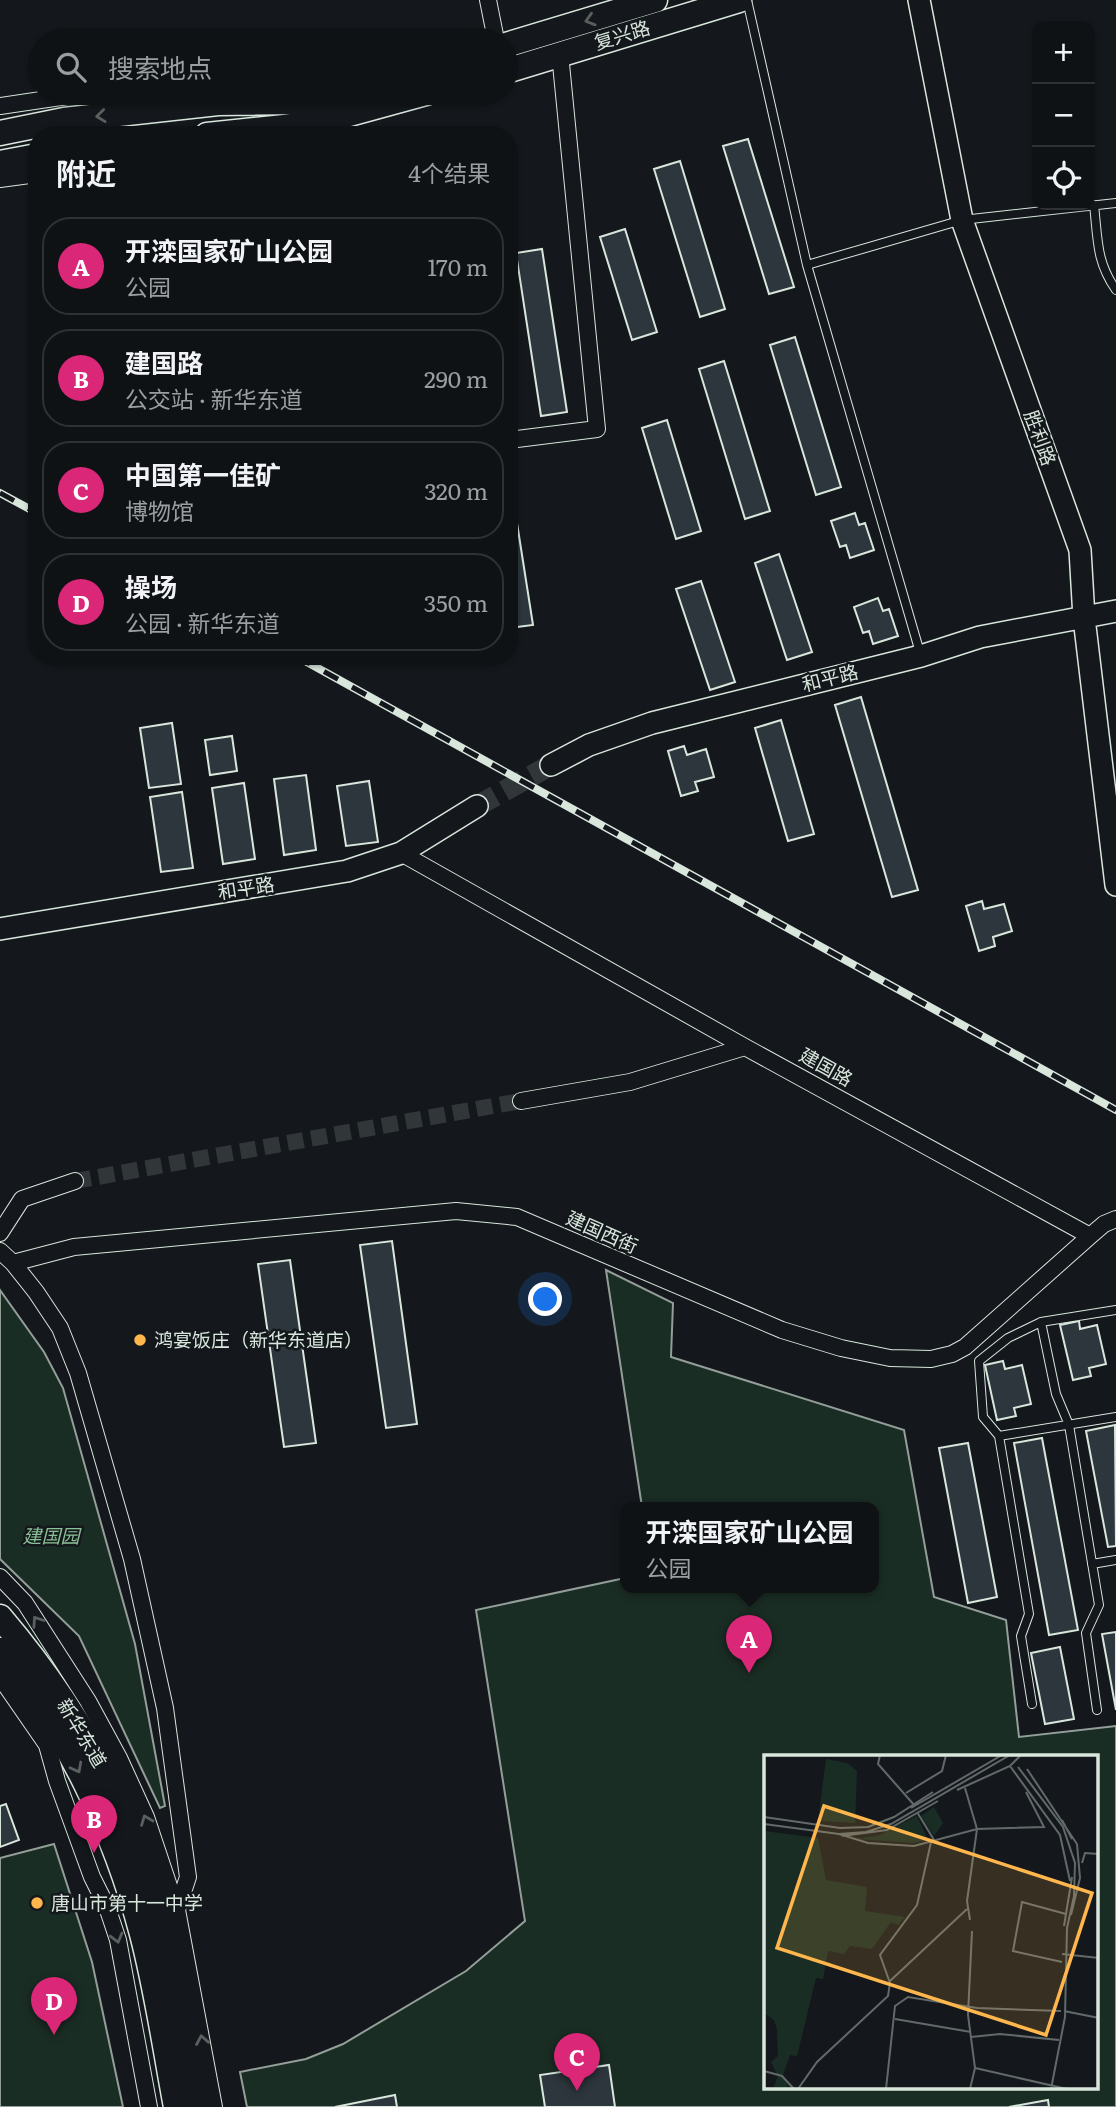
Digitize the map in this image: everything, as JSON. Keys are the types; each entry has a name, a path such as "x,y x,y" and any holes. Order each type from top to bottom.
{"main road":[{"name":"复兴路","path":"518,41 655,0"},
{"name":"复兴路","path":"518,67 739,0"},
{"path":"34,126 64,120 200,105"},
{"path":"293,126 313,124 382,105"},
{"path":"0,133 28,127"},
{"path":"0,163 28,162"},
{"path":"0,170 28,163"},
{"name":"新华东道","path":"0,1617 49,1681 92,1745 170,1920 198,2107"},
{"name":"新华东道","path":"0,1650 40,1706 76,1765 100,1814 128,1888 152,1975 176,2107"}],"street":[{"path":"488,0 494,28"},
{"name":"胜利路","path":"919,0 962,220 1080,550 1084,618 1114,845 1116,886"},
{"path":"518,439 597,429 560,54"},
{"path":"0,106 28,102"},
{"path":"0,179 28,165"},
{"name":"和平路","path":"551,765 589,745 652,723 921,656 980,637 1116,611"},
{"name":"和平路","path":"0,929 346,871 401,853 477,806"},
{"name":"建国路","path":"401,853 745,1047 1090,1236"},
{"path":"521,1101 630,1082 745,1047"},
{"path":"0,1233 22,1199 75,1181"},
{"name":"建国西街","path":"13,1263 74,1247 456,1211 517,1217 782,1331 841,1348 890,1358 931,1359 952,1354 976,1338 1104,1224 1116,1219"},
{"path":"0,1251 13,1263 60,1328 78,1373 132,1559 165,1708 188,1877 170,1920"},
{"path":"0,1577 25,1603 52,1644 119,1758 146,1817 214,2107"},
{"path":"0,1677 47,1745 57,1781 92,1877 107,1907 118,1940 149,2107"}],"lane":[{"path":"747,0 807,265 921,656"},
{"path":"1095,205 1116,203"},
{"path":"807,265 962,220 1050,210"},
{"path":"1094,210 1099,259 1104,273 1116,290"},
{"path":"1032,1704 1021,1636 1029,1614 999,1436 983,1417 979,1361 1008,1338 1041,1322 1116,1310"},
{"path":"1041,1322 1056,1394 1069,1425 1099,1605 1086,1633 1097,1710"},
{"path":"999,1436 1116,1417"},
{"path":"1092,1564 1116,1560"}],"green space":[{"path":"606,1270 673,1303 671,1357 904,1430 934,1597 1006,1620 1019,1737 1116,1726 1116,2107 247,2107 240,2072 306,2059 343,2044 466,1971 525,1921 476,1610 620,1579 620,1593 879,1593 879,1502 641,1502"},
{"name":"建国园","path":"0,1290 44,1352 63,1388 135,1644 165,1806 160,1808 79,1636 0,1559"},
{"name":"唐山市第十一中学","path":"54,1844 92,1962 123,2107 0,2107 0,1858"}],"building":[{"path":"748,139 794,287 769,294 723,146"},
{"path":"680,161 725,309 700,317 654,169"},
{"path":"625,229 657,332 632,340 600,237"},
{"path":"542,249 567,412 541,416 518,253"},
{"path":"795,337 841,487 816,495 770,345"},
{"path":"724,361 770,511 745,519 699,369"},
{"path":"667,420 701,531 676,539 642,428"},
{"path":"855,513 859,525 865,523 874,550 850,558 846,545 840,547 831,521"},
{"path":"518,529 533,625 518,627"},
{"path":"779,554 812,652 787,660 755,563"},
{"path":"701,581 735,682 710,690 676,589"},
{"path":"878,598 883,611 889,609 898,636 873,644 869,631 863,633 854,607"},
{"path":"861,697 918,890 892,897 835,705"},
{"path":"781,720 814,834 788,841 755,728"},
{"path":"172,723 181,784 149,788 140,728"},
{"path":"232,736 237,771 210,775 205,740"},
{"path":"684,746 687,755 706,749 714,777 695,782 698,791 681,796 668,751"},
{"path":"306,775 316,850 284,855 274,779"},
{"path":"369,781 378,842 346,846 337,786"},
{"path":"244,783 255,859 223,864 212,788"},
{"path":"182,792 193,868 161,872 150,797"},
{"path":"982,901 984,909 1004,904 1012,931 993,937 995,946 979,951 966,906"},
{"path":"392,1241 417,1424 386,1428 360,1245"},
{"path":"290,1260 316,1443 284,1447 258,1264"},
{"path":"1079,1321 1080,1329 1097,1325 1106,1364 1089,1368 1091,1376 1073,1380 1060,1325"},
{"path":"1003,1361 1005,1369 1022,1365 1031,1404 1014,1408 1016,1416 997,1420 985,1365"},
{"path":"1115,1425 1116,1546 1108,1547 1086,1431"},
{"path":"1042,1438 1078,1630 1049,1635 1014,1443"},
{"path":"968,1443 997,1597 968,1603 939,1448"},
{"path":"1116,1632 1116,1710 1102,1634"},
{"path":"1060,1647 1074,1719 1045,1724 1031,1653"},
{"path":"6,1804 19,1840 0,1847 0,1806"},
{"path":"609,2065 615,2107 545,2107 540,2075"},
{"path":"395,2095 397,2107 335,2107"},
{"path":"1048,2100 1049,2107 1009,2107"}],"tunnel":[{"path":"477,806 551,765"},
{"path":"75,1181 521,1101"}],"railway":[{"path":"0,493 28,508"},
{"path":"312,665 1116,1110"}],"place":[{"name":"鸿宴饭庄（新华东道店）","path":"140,1340"},
{"name":"开滦国家矿山公园","path":"749,1673"},
{"name":"建国路","path":"94,1853"},
{"name":"唐山市第十一中学","path":"37,1903"},
{"name":"操场","path":"54,2035"},
{"name":"中国第一佳矿","path":"577,2091"}]}
